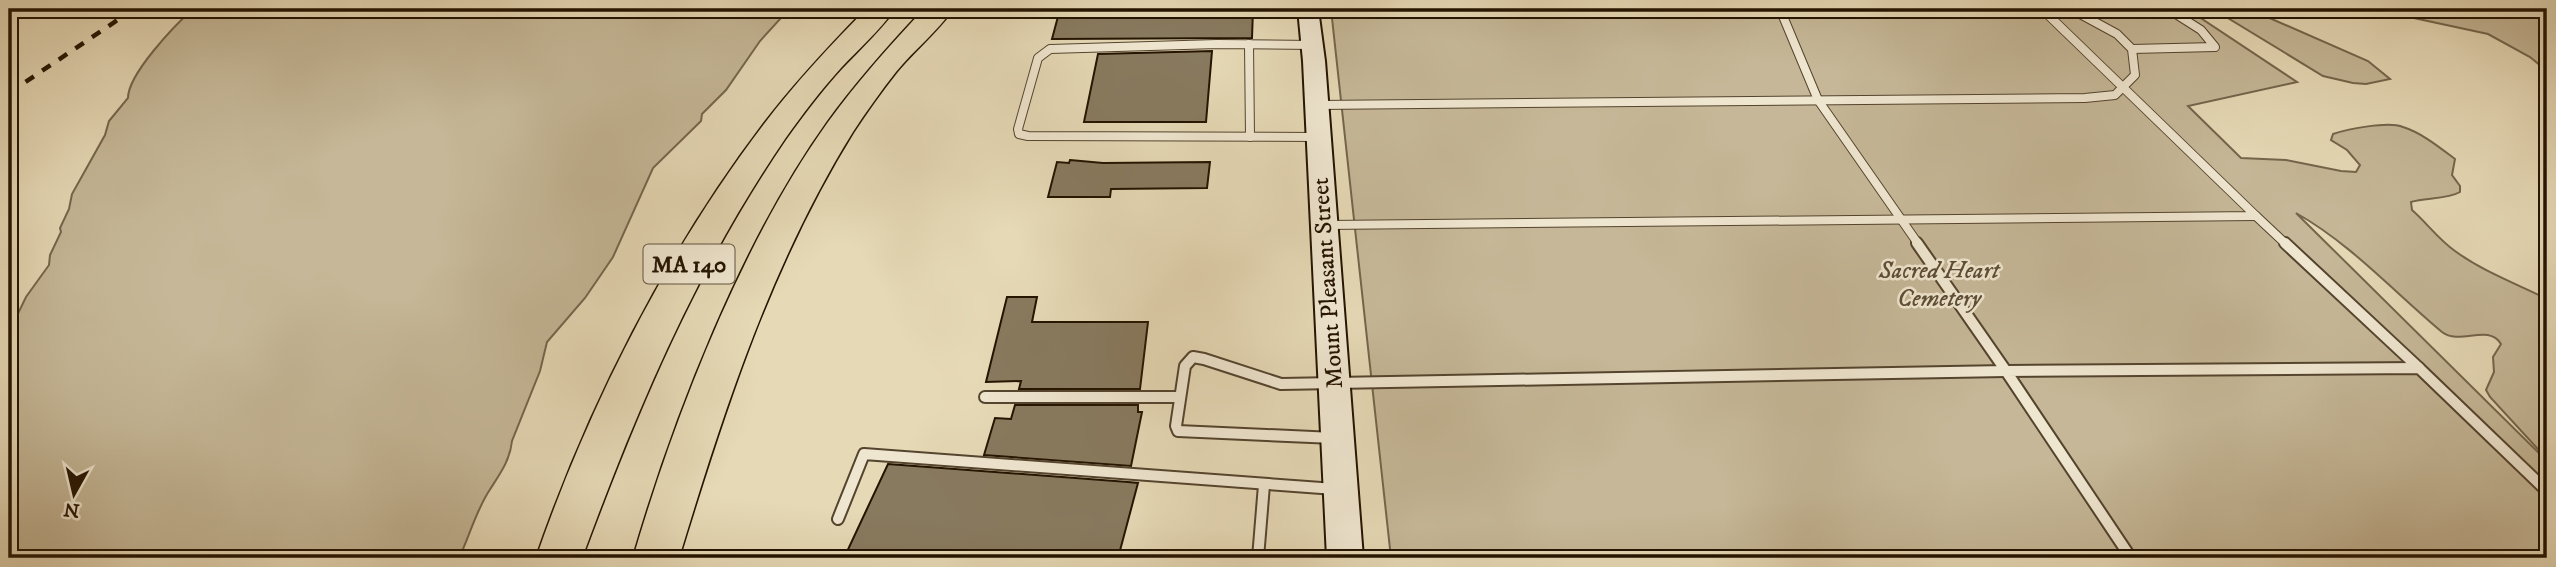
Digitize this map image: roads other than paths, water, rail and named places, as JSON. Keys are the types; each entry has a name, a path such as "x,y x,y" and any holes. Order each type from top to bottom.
{"highway":[{"name":"MA 140","path":"559,558 634,376 713,220 741,177 804,93 881,9"},
{"name":"MA 140","path":"656,558 727,356 785,222 823,154 862,97 896,54 939,9"}],"main road":[{"name":"Mount Pleasant Street","path":"1308,9 1317,105 1345,558"}],"lane":[{"path":"1345,9 1394,9"},
{"path":"1780,9 1818,100 2132,558"},
{"path":"2042,9 2547,491"},
{"path":"1317,105 2085,98 2115,95 2125,88 2135,75 2132,50 2117,34 2071,9"},
{"path":"2132,50 2215,47 2212,40 2168,9"},
{"path":"1249,44 1250,137"},
{"path":"1312,45 1051,49 1038,58 1018,129 1019,134 1028,136 1318,137"},
{"path":"1323,225 1443,226 2256,216"},
{"path":"1337,439 1178,431 1176,426 1185,366 1193,357 1213,359 1257,378 1281,384 2006,371 2419,368"},
{"path":"985,397 1180,397"},
{"path":"838,519 864,454 1340,489"},
{"path":"1258,558 1264,485"}],"railway":[{"path":"9,93 134,9"}],"park label":[{"name":"Sacred Heart Cemetery","path":"1939,284"}]}
